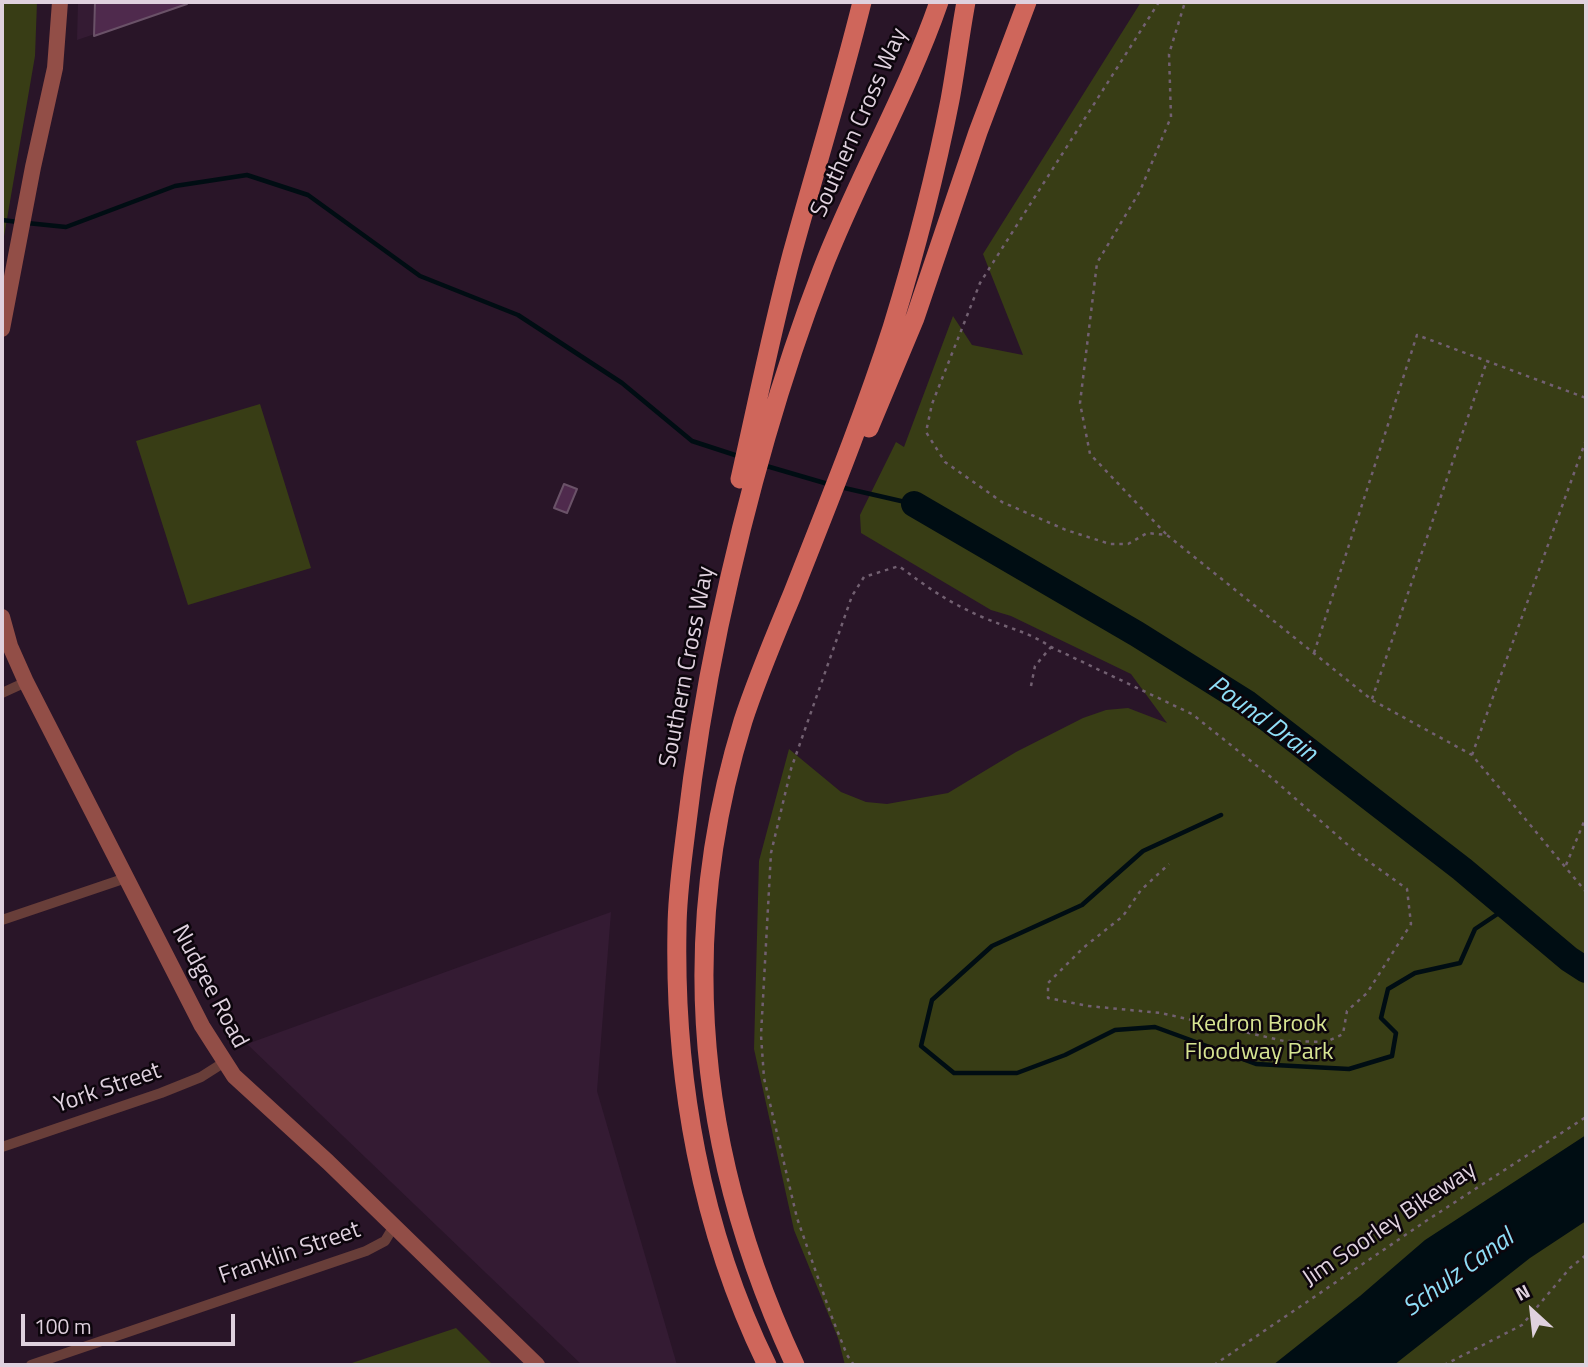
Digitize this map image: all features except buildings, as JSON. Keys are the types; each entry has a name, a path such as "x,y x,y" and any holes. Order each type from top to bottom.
{"highway":[{"path":"756,441 792,255 862,2"},
{"name":"Southern Cross Way","path":"766,1365 744,1317 712,1219 699,1170 681,1055 677,995 678,913 695,757 714,651 744,514 744,489 756,441 823,266 916,60 939,2"},
{"path":"855,447 914,254 950,100 966,2"},
{"path":"794,1365 763,1293 742,1233 723,1158 709,1074 704,1002 705,915 710,869 724,794 756,683 841,468 855,447 915,318 978,132 1027,2"}],"main road":[{"path":"2,329 55,68 60,2"},
{"name":"Nudgee Road","path":"2,617 10,646 26,682 223,1063 233,1076 394,1226 537,1365"}],"street":[{"path":"2,693 26,682"},
{"path":"2,920 126,878"},
{"name":"York Street","path":"2,1147 181,1086 208,1074 223,1063"},
{"name":"Franklin Street","path":"31,1365 366,1251 385,1241 394,1226"}],"path":[{"path":"1159,2 981,283 932,404 926,432 944,462 1002,502 1066,530 1110,544 1128,544 1147,533 1167,535"},
{"path":"1185,2 1169,54 1171,117 1140,191 1097,263 1080,403 1090,454 1167,535 1371,700 1472,755 1586,892"},
{"path":"1314,653 1417,335 1586,398"},
{"path":"1371,700 1487,361"},
{"path":"1472,755 1586,440"},
{"path":"854,1365 831,1315 797,1218 764,1078 761,1035 771,853 791,769 852,596 864,577 899,566 940,597 985,618 1031,634 1051,647 1192,714 1272,778 1357,853 1407,889 1411,925 1367,993 1347,1011 1343,1034 1326,1042 1284,1041 1160,1013 1048,999 1048,983 1083,948 1123,916 1141,890 1169,864"},
{"path":"1031,686 1035,666 1051,647"},
{"path":"1565,867 1586,817"},
{"name":"Jim Soorley Bikeway","path":"1214,1365 1586,1116"},
{"path":"1444,1365 1522,1325 1570,1268 1586,1255"}],"shaded area":[{"path":"78,2 190,2 77,40"},
{"path":"611,912 597,1091 677,1365 582,1365 247,1044"}],"green space":[{"path":"2,2 37,2 35,56 2,248"},
{"name":"Kedron Brook Floodway Park","path":"1141,2 1586,2 1586,1365 845,1365 838,1338 794,1230 754,1049 759,861 789,749 841,792 866,802 887,804 948,793 1016,752 1083,718 1106,710 1128,708 1167,723 1131,674 1011,616 991,610 861,533 860,515 896,442 904,447 953,316 972,345 1023,355 983,254"},
{"path":"260,404 311,568 188,605 136,441"},
{"path":"456,1328 493,1365 346,1365"}],"water":[{"name":"Schulz Canal","path":"1586,1135 1586,1221 1530,1258 1394,1365 1273,1365 1425,1240"}],"waterway":[{"path":"27,223 66,227 175,186 247,175 308,195 420,276 518,315 622,383 692,441 738,456"},
{"path":"2,220 18,222"},
{"path":"763,465 828,484"},
{"path":"840,487 914,504"},
{"name":"Pound Drain","path":"914,504 1137,634 1247,703 1462,869 1569,959 1586,970"},
{"path":"1221,815 1143,851 1082,905 992,946 932,1000 921,1046 954,1073 1017,1073 1065,1055 1115,1030 1155,1027 1256,1064 1349,1069 1392,1056 1396,1033 1381,1018 1388,989 1415,973 1460,963 1475,929 1508,907"}]}
